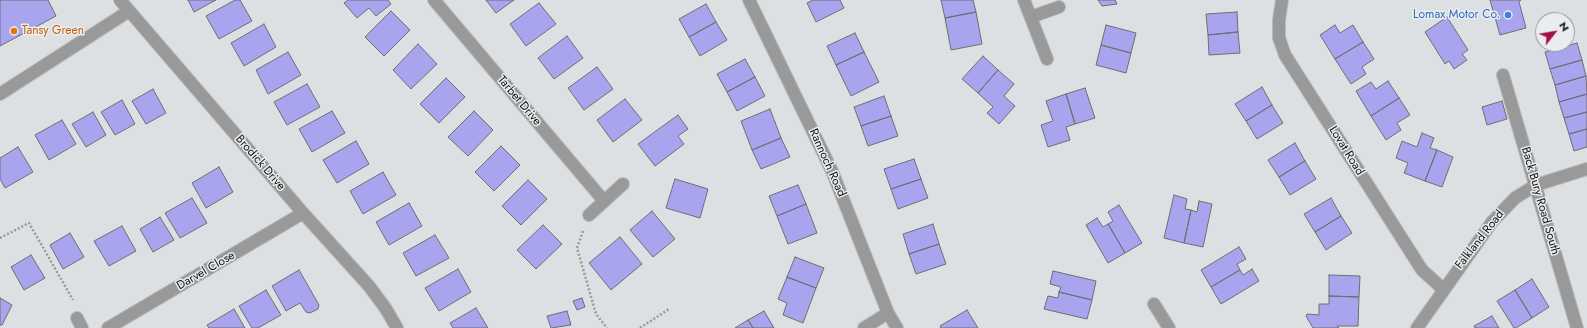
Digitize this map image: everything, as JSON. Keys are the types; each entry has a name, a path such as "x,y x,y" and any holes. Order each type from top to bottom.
{"street":[{"name":"Brodick Drive","path":"120,0 369,286 386,309 397,328"},
{"name":"Tarbet Drive","path":"434,0 604,201"},
{"name":"Rannoch Road","path":"749,0 832,172 888,313 897,328"},
{"path":"1024,0 1047,59"},
{"name":"Lovat Road","path":"1282,0 1279,20 1279,38 1286,55 1422,270 1443,289"},
{"path":"1031,17 1059,7"},
{"path":"0,94 129,11"},
{"name":"Back Bury Road South","path":"1503,75 1577,328"},
{"name":"Falkland Road","path":"1416,328 1492,222 1515,198 1536,185 1587,169"},
{"path":"589,215 623,184"},
{"name":"Darvel Close","path":"108,328 304,213"},
{"path":"1154,304 1169,328"},
{"path":"864,328 888,313"}],"path":[{"path":"589,215 577,248 596,314 607,328"},
{"path":"0,238 30,223 74,302 79,323"},
{"path":"640,328 669,309"}],"building":[{"name":"Tansy Green","path":"0,0 48,0 56,16 0,46"},
{"path":"188,0 216,0 194,12"},
{"path":"235,0 240,0 252,21 219,39 206,16"},
{"path":"348,0 388,0 391,4 376,16 369,8 357,18 344,3"},
{"path":"486,0 514,0 496,13"},
{"path":"813,0 840,0 844,8 816,22 807,3"},
{"path":"941,0 973,0 976,12 945,18"},
{"path":"1098,0 1115,0 1117,4 1102,6"},
{"name":"Lomax Motor Co.","path":"1490,0 1521,0 1519,2 1526,28 1500,35"},
{"path":"539,3 556,24 526,46 510,24"},
{"path":"706,4 716,22 689,37 679,19"},
{"path":"391,11 410,30 384,56 365,37"},
{"path":"976,12 982,44 951,50 945,18"},
{"path":"1237,12 1238,32 1208,35 1206,14"},
{"path":"1447,17 1468,50 1462,54 1467,60 1454,69 1449,61 1445,64 1425,32"},
{"path":"716,22 727,40 700,56 689,37"},
{"path":"264,24 276,47 244,66 231,43"},
{"path":"1106,25 1136,33 1131,53 1101,45"},
{"path":"1335,25 1340,33 1353,25 1363,42 1335,59 1320,35"},
{"path":"1238,32 1240,53 1209,55 1208,35"},
{"path":"855,33 864,52 836,65 827,46"},
{"path":"567,36 583,58 554,79 538,58"},
{"path":"1363,42 1374,59 1362,67 1366,74 1351,84 1335,59"},
{"path":"1577,43 1582,60 1550,69 1545,52 1575,52 1575,44"},
{"path":"418,44 437,64 411,89 393,70"},
{"path":"1101,45 1131,53 1126,73 1096,65"},
{"path":"288,52 301,75 268,94 256,70"},
{"path":"864,52 879,82 851,96 836,65"},
{"path":"983,56 998,70 978,93 962,79"},
{"path":"745,59 755,77 727,92 717,74"},
{"path":"1582,60 1586,76 1555,85 1550,69"},
{"path":"597,67 613,89 584,110 568,88"},
{"path":"998,70 1014,84 1004,96 1015,106 999,124 987,113 993,107 978,93"},
{"path":"1586,76 1587,94 1559,102 1555,85"},
{"path":"755,77 765,96 737,111 727,92"},
{"path":"446,78 465,97 439,123 420,104"},
{"path":"1388,81 1399,98 1371,116 1356,91 1371,82 1376,89"},
{"path":"307,84 320,107 287,125 274,102"},
{"path":"1262,87 1272,105 1246,121 1235,104"},
{"path":"1085,88 1095,118 1075,124 1066,94"},
{"path":"153,89 166,113 146,124 132,101"},
{"path":"1066,94 1075,124 1066,127 1070,140 1048,147 1041,125 1053,121 1046,101"},
{"path":"1587,94 1587,112 1564,118 1559,102"},
{"path":"884,96 891,116 861,126 854,107"},
{"path":"1399,98 1410,115 1397,123 1401,130 1386,140 1371,116"},
{"path":"625,99 642,120 613,142 597,120"},
{"path":"122,100 135,124 115,135 101,112"},
{"path":"1502,101 1507,119 1487,125 1482,107"},
{"path":"1272,105 1283,123 1257,139 1246,121"},
{"path":"770,109 781,138 752,150 741,121"},
{"path":"332,111 345,133 312,152 299,129"},
{"path":"474,111 493,130 468,156 448,137"},
{"path":"93,112 106,135 86,147 72,124"},
{"path":"1587,112 1587,129 1569,134 1564,118"},
{"path":"678,115 688,129 678,136 684,144 655,166 638,144"},
{"path":"891,116 898,136 868,146 861,126"},
{"path":"62,120 76,144 49,160 35,135"},
{"path":"1587,129 1587,147 1574,151 1569,134"},
{"path":"1422,133 1434,138 1430,148 1437,150 1425,181 1404,173 1408,163 1396,158 1402,141 1417,147"},
{"path":"781,138 790,157 761,169 752,150"},
{"path":"356,141 369,164 337,183 323,160"},
{"path":"1295,143 1305,161 1279,177 1268,160"},
{"path":"501,146 520,165 494,191 475,172"},
{"path":"18,147 33,172 5,188 0,179 0,158"},
{"path":"1437,150 1453,157 1442,187 1425,181"},
{"path":"914,159 921,179 891,189 884,169"},
{"path":"1305,161 1316,179 1290,195 1279,177"},
{"path":"219,167 233,192 206,208 192,183"},
{"path":"383,172 396,195 363,214 350,191"},
{"path":"675,179 708,189 700,218 666,208"},
{"path":"921,179 928,198 898,209 891,189"},
{"path":"528,180 547,199 521,225 502,206"},
{"path":"798,185 806,204 777,216 769,196"},
{"path":"1174,195 1187,199 1185,209 1191,210 1184,243 1164,238"},
{"path":"192,198 207,223 180,238 165,213"},
{"path":"1331,198 1341,216 1315,232 1304,214"},
{"path":"1199,201 1212,204 1203,247 1184,243 1191,210 1197,212"},
{"path":"409,203 422,226 389,245 376,222"},
{"path":"806,204 817,233 788,244 777,216"},
{"path":"1119,205 1142,243 1125,253 1108,224 1113,221 1108,212"},
{"path":"652,211 675,239 653,257 630,230"},
{"path":"1341,216 1352,233 1326,250 1315,232"},
{"path":"160,217 174,240 153,252 140,229"},
{"path":"1097,218 1103,227 1108,224 1125,253 1108,263 1086,225"},
{"path":"933,224 939,244 909,254 903,234"},
{"path":"543,225 562,244 536,269 517,250"},
{"path":"122,226 136,251 109,266 94,241"},
{"path":"70,233 84,257 63,269 50,245"},
{"path":"435,235 449,258 416,276 403,253"},
{"path":"620,237 642,264 611,290 589,263"},
{"path":"939,244 946,264 916,274 909,254"},
{"path":"1239,247 1246,259 1237,264 1240,270 1211,287 1201,270"},
{"path":"31,255 45,278 24,290 11,267"},
{"path":"795,257 824,268 816,288 787,277"},
{"path":"458,269 471,292 439,311 425,288"},
{"path":"1252,269 1259,281 1221,304 1211,287 1240,270 1243,275"},
{"path":"299,270 319,305 318,309 310,313 306,312 300,303 286,311 272,286"},
{"path":"1053,271 1096,281 1092,300 1059,292 1061,287 1050,284"},
{"path":"1329,275 1360,276 1359,297 1329,296"},
{"path":"787,277 816,288 803,323 783,315 787,303 778,299"},
{"path":"1532,279 1549,307 1532,318 1515,290"},
{"path":"266,290 281,315 258,328 252,328 239,306"},
{"path":"1515,290 1532,318 1514,328 1497,301"},
{"path":"1059,292 1092,300 1087,319 1044,309 1048,296 1058,298"},
{"path":"1329,296 1359,297 1358,326 1313,328 1306,316 1307,314 1319,315 1319,304 1329,304"},
{"path":"0,298 12,305 2,325 0,325"},
{"path":"582,298 585,307 577,310 573,301"},
{"path":"476,308 488,328 453,328 450,323"},
{"path":"234,309 245,328 209,328 207,325"},
{"path":"967,310 978,328 941,328 940,326"},
{"path":"567,311 571,325 551,328 547,316"},
{"path":"764,311 774,328 753,328 748,320"},
{"path":"1492,316 1499,328 1475,328 1474,326"},
{"path":"748,320 753,328 735,328"}],"place":[{"name":"Lomax Motor Co.","path":"1508,15"},
{"name":"Tansy Green","path":"14,31"}]}
